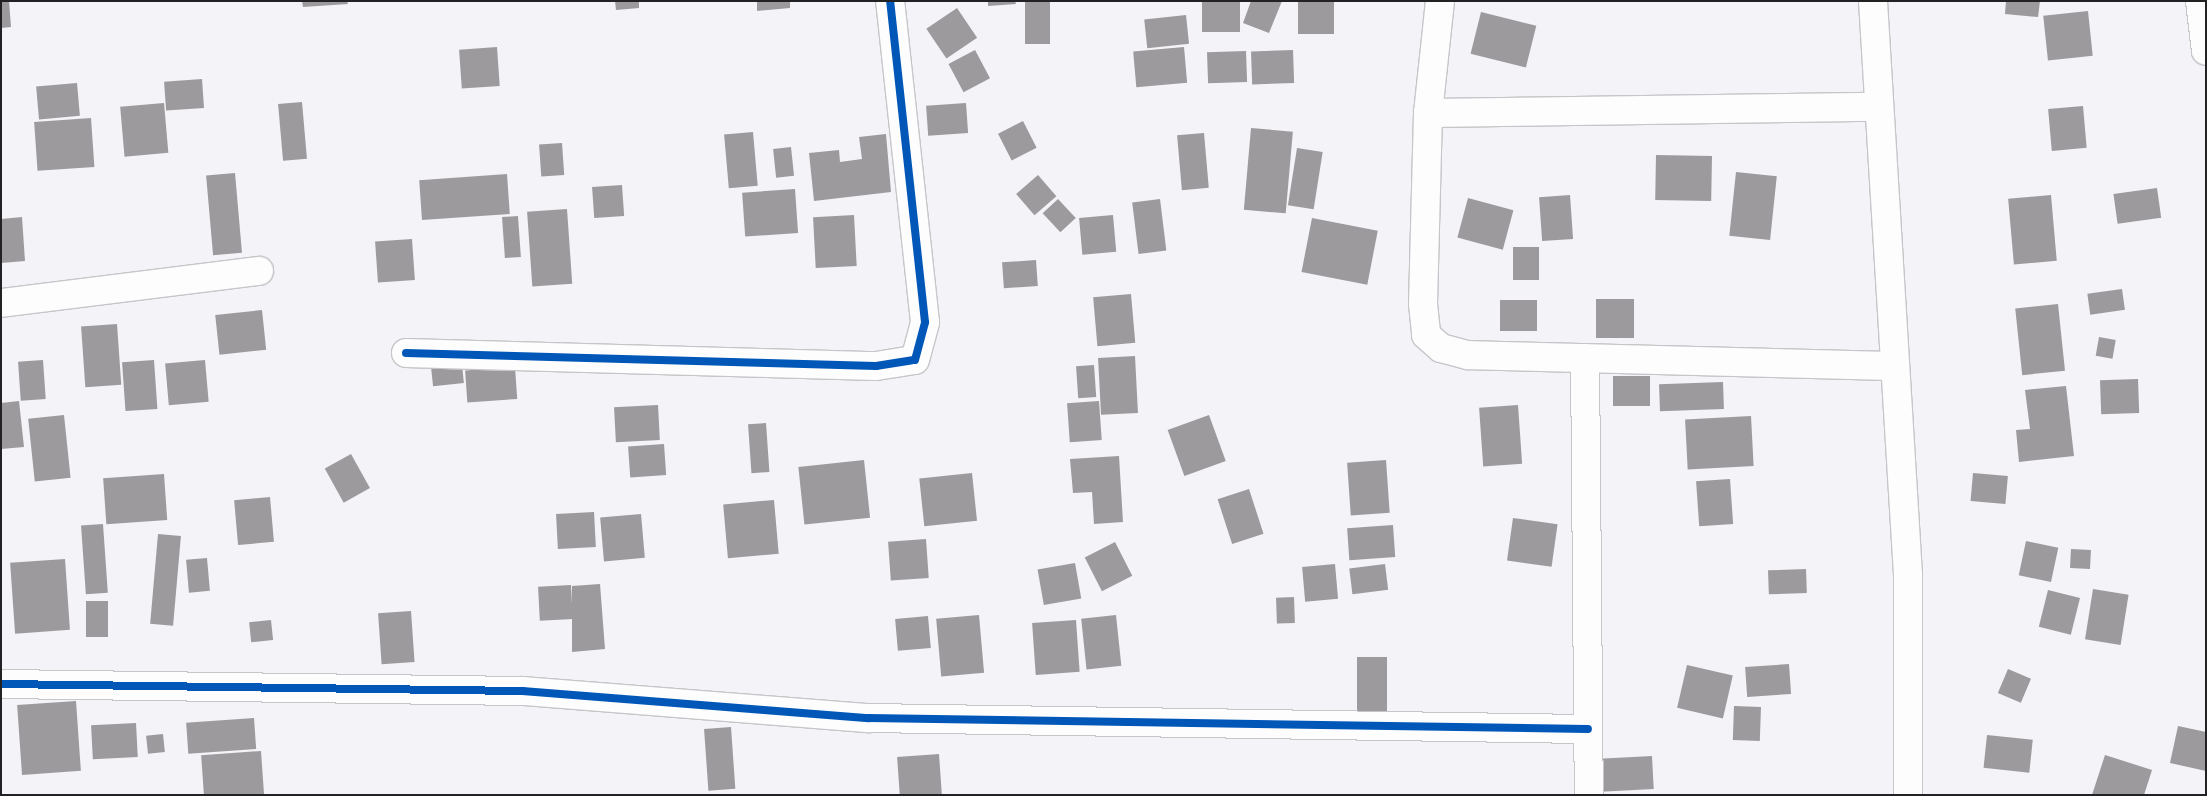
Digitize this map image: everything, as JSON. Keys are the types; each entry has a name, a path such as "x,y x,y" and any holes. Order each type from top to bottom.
{"street":[{"path":"406,353 876,366 915,360 925,322 890,1"},
{"path":"1440,1 1428,113 1426,335 1441,348 1468,355 1895,366"},
{"path":"1873,1 1908,575 1908,795"},
{"path":"2200,1 2206,51"},
{"path":"1428,113 1879,108"},
{"path":"1,303 259,271"},
{"path":"1585,358 1589,795"},
{"path":"1,684 522,691 868,718 1588,729"}],"building":[{"path":"1,1 9,1 11,27 1,28"},
{"path":"302,1 347,1 348,4 303,7"},
{"path":"615,1 639,1 639,8 616,10"},
{"path":"757,1 790,1 790,8 757,11"},
{"path":"988,1 1015,1 1016,4 988,6"},
{"path":"1025,1 1050,1 1050,44 1025,44"},
{"path":"1202,1 1240,1 1240,32 1202,32"},
{"path":"1251,1 1282,1 1269,33 1243,23"},
{"path":"1298,1 1334,1 1334,34 1298,34"},
{"path":"2006,1 2040,1 2038,17 2005,14"},
{"path":"957,8 977,38 946,59 926,29"},
{"path":"2088,11 2093,56 2048,60 2043,16"},
{"path":"1481,12 1536,26 1526,68 1471,54"},
{"path":"1186,15 1189,44 1147,48 1144,19"},
{"path":"497,47 500,86 462,89 459,50"},
{"path":"1184,47 1187,83 1136,87 1133,51"},
{"path":"975,50 990,78 964,92 949,64"},
{"path":"1293,50 1294,83 1252,84 1251,51"},
{"path":"1246,51 1247,82 1208,83 1207,52"},
{"path":"202,79 204,108 166,111 164,82"},
{"path":"77,83 80,116 39,119 36,87"},
{"path":"302,102 307,159 283,161 278,104"},
{"path":"164,103 168,153 125,157 120,107"},
{"path":"966,103 968,133 928,136 926,106"},
{"path":"2083,106 2087,148 2052,151 2048,109"},
{"path":"91,118 94,167 38,171 34,122"},
{"path":"1023,121 1037,148 1012,160 998,134"},
{"path":"1251,128 1293,132 1286,213 1244,210"},
{"path":"753,132 758,186 729,188 724,135"},
{"path":"1204,133 1209,188 1182,190 1177,135"},
{"path":"886,134 891,192 814,201 809,153 839,150 840,162 862,159 859,137"},
{"path":"562,143 564,175 541,177 539,145"},
{"path":"791,147 794,176 776,178 773,149"},
{"path":"1297,148 1323,152 1314,209 1288,205"},
{"path":"1656,155 1712,156 1711,201 1655,200"},
{"path":"1736,172 1777,176 1770,240 1729,236"},
{"path":"235,173 242,253 213,255 206,176"},
{"path":"507,174 510,214 422,220 419,180"},
{"path":"1038,175 1056,196 1034,215 1016,194"},
{"path":"622,185 624,216 594,218 592,187"},
{"path":"2157,188 2161,218 2118,224 2113,194"},
{"path":"795,189 798,233 745,237 742,193"},
{"path":"1570,195 1573,239 1542,241 1539,197"},
{"path":"2051,195 2057,261 2014,264 2008,199"},
{"path":"1468,198 1513,210 1503,250 1457,238"},
{"path":"1058,199 1076,218 1060,232 1043,213"},
{"path":"1160,199 1166,251 1139,254 1132,202"},
{"path":"567,209 572,284 532,287 527,212"},
{"path":"854,215 857,266 816,268 813,217"},
{"path":"1113,215 1116,252 1082,255 1079,218"},
{"path":"518,216 521,257 505,258 502,217"},
{"path":"22,217 25,261 1,263 1,219"},
{"path":"1312,218 1378,231 1367,285 1302,272"},
{"path":"412,239 415,280 378,282 375,242"},
{"path":"1513,247 1539,247 1539,280 1513,280"},
{"path":"1036,260 1038,286 1004,288 1002,262"},
{"path":"2122,289 2125,310 2090,315 2087,294"},
{"path":"1131,294 1135,343 1097,346 1093,297"},
{"path":"1596,299 1634,299 1634,338 1596,338"},
{"path":"1500,300 1537,300 1537,331 1500,331"},
{"path":"2058,304 2065,371 2022,375 2015,308"},
{"path":"262,310 266,350 219,355 215,315"},
{"path":"117,324 121,385 85,387 81,327"},
{"path":"2099,337 2116,340 2112,359 2096,356"},
{"path":"1135,356 1138,413 1101,415 1098,358"},
{"path":"43,360 46,399 21,401 18,362"},
{"path":"154,360 157,409 125,411 122,362"},
{"path":"205,360 209,402 169,405 165,363"},
{"path":"462,365 464,383 433,386 431,368"},
{"path":"1094,365 1096,397 1078,398 1076,366"},
{"path":"515,367 517,399 467,402 465,370"},
{"path":"1613,376 1650,376 1650,406 1613,406"},
{"path":"2138,379 2139,413 2101,414 2100,380"},
{"path":"1723,382 1724,409 1660,411 1659,384"},
{"path":"2066,386 2074,456 2019,462 2016,430 2030,429 2025,390"},
{"path":"19,401 24,447 1,449 1,403"},
{"path":"1099,401 1102,440 1070,442 1067,403"},
{"path":"658,405 660,440 616,442 614,407"},
{"path":"1518,405 1522,464 1483,467 1479,408"},
{"path":"64,415 71,478 35,481 28,419"},
{"path":"1209,415 1226,461 1184,476 1168,430"},
{"path":"1751,416 1754,466 1688,469 1685,419"},
{"path":"766,423 769,472 751,473 748,424"},
{"path":"664,444 666,475 630,477 628,447"},
{"path":"351,454 370,488 344,503 325,469"},
{"path":"1119,456 1123,522 1094,524 1092,492 1073,493 1070,459"},
{"path":"864,460 870,518 804,525 798,467"},
{"path":"1386,460 1390,513 1351,516 1347,463"},
{"path":"972,473 977,521 924,526 919,479"},
{"path":"1973,473 2008,476 2005,504 1971,501"},
{"path":"164,474 167,520 106,524 103,478"},
{"path":"1730,479 1733,524 1699,526 1696,481"},
{"path":"1249,489 1264,534 1232,544 1218,499"},
{"path":"270,497 274,542 238,545 234,500"},
{"path":"774,500 779,554 728,558 723,504"},
{"path":"594,512 596,547 558,549 556,514"},
{"path":"641,514 645,558 604,561 600,518"},
{"path":"1513,518 1558,524 1552,567 1507,561"},
{"path":"103,524 108,593 86,594 81,526"},
{"path":"1393,525 1395,557 1349,560 1347,528"},
{"path":"158,534 181,536 173,626 150,624"},
{"path":"926,539 929,578 891,581 888,542"},
{"path":"2026,541 2058,548 2051,582 2019,575"},
{"path":"1115,542 1132,576 1102,591 1085,557"},
{"path":"2071,549 2091,550 2090,569 2070,568"},
{"path":"207,558 210,591 189,593 186,560"},
{"path":"65,559 70,630 15,634 10,563"},
{"path":"1075,563 1081,598 1044,605 1038,570"},
{"path":"1335,564 1338,599 1305,602 1302,567"},
{"path":"1385,564 1388,590 1352,594 1349,568"},
{"path":"1806,569 1807,593 1769,594 1768,570"},
{"path":"600,584 605,649 572,652 572,586"},
{"path":"571,585 573,619 540,621 538,587"},
{"path":"2093,589 2129,595 2121,645 2085,639"},
{"path":"2048,590 2080,598 2071,635 2039,627"},
{"path":"1294,597 1295,623 1277,624 1276,598"},
{"path":"86,601 108,601 108,637 86,637"},
{"path":"411,611 415,662 382,664 378,613"},
{"path":"979,615 984,673 941,677 936,619"},
{"path":"1116,615 1121,666 1087,669 1081,619"},
{"path":"928,616 931,648 898,651 895,619"},
{"path":"271,620 273,640 251,642 249,622"},
{"path":"1076,620 1080,672 1036,675 1032,623"},
{"path":"1357,657 1387,657 1387,711 1357,711"},
{"path":"1789,664 1791,694 1747,697 1745,667"},
{"path":"1687,665 1733,676 1723,718 1677,708"},
{"path":"2008,669 2031,679 2021,703 1998,693"},
{"path":"76,701 81,771 22,775 17,705"},
{"path":"1734,706 1761,707 1760,741 1733,740"},
{"path":"254,718 256,749 188,754 186,723"},
{"path":"136,723 138,757 93,759 91,725"},
{"path":"2178,726 2206,732 2206,771 2170,763"},
{"path":"731,727 735,789 708,791 704,729"},
{"path":"163,734 165,752 148,754 146,736"},
{"path":"1987,735 2033,740 2029,773 1984,768"},
{"path":"261,751 264,795 204,795 201,755"},
{"path":"939,754 942,795 900,795 897,757"},
{"path":"2105,755 2152,770 2144,795 2092,795"},
{"path":"1652,756 1654,789 1601,792 1599,759"}],"cycle path":[{"path":"406,353 876,366 915,360 925,322 890,1"},
{"path":"1,684 523,691 868,718 1588,729"}]}
